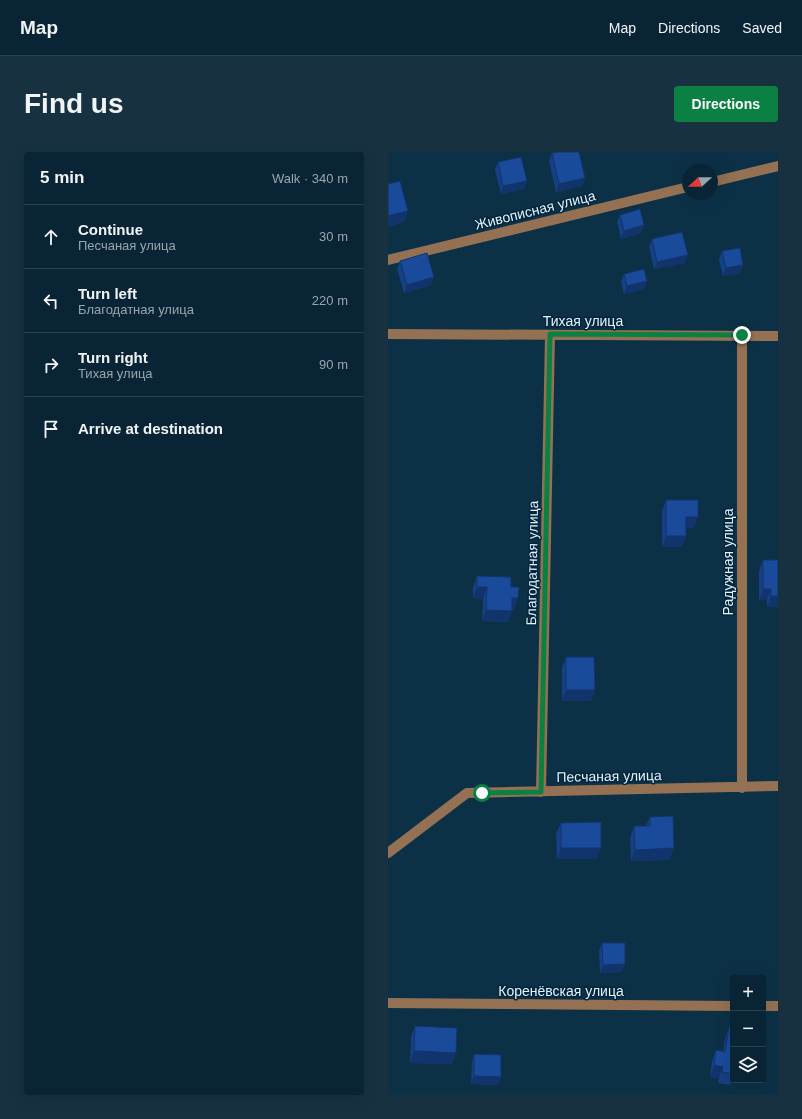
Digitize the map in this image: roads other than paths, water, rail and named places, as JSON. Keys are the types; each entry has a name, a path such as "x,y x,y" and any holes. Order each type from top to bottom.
{"street":[{"path":"718,181 778,166"},
{"name":"Живописная улица","path":"388,260 682,188"},
{"name":"Тихая улица","path":"388,334 778,336"},
{"name":"Благодатная улица","path":"541,792 550,334"},
{"name":"Радужная улица","path":"742,335 742,788"},
{"name":"Песчаная улица","path":"388,853 467,793 778,786"},
{"name":"Коренёвская улица","path":"388,1004 730,1006"},
{"path":"766,1006 778,1006"}]}
